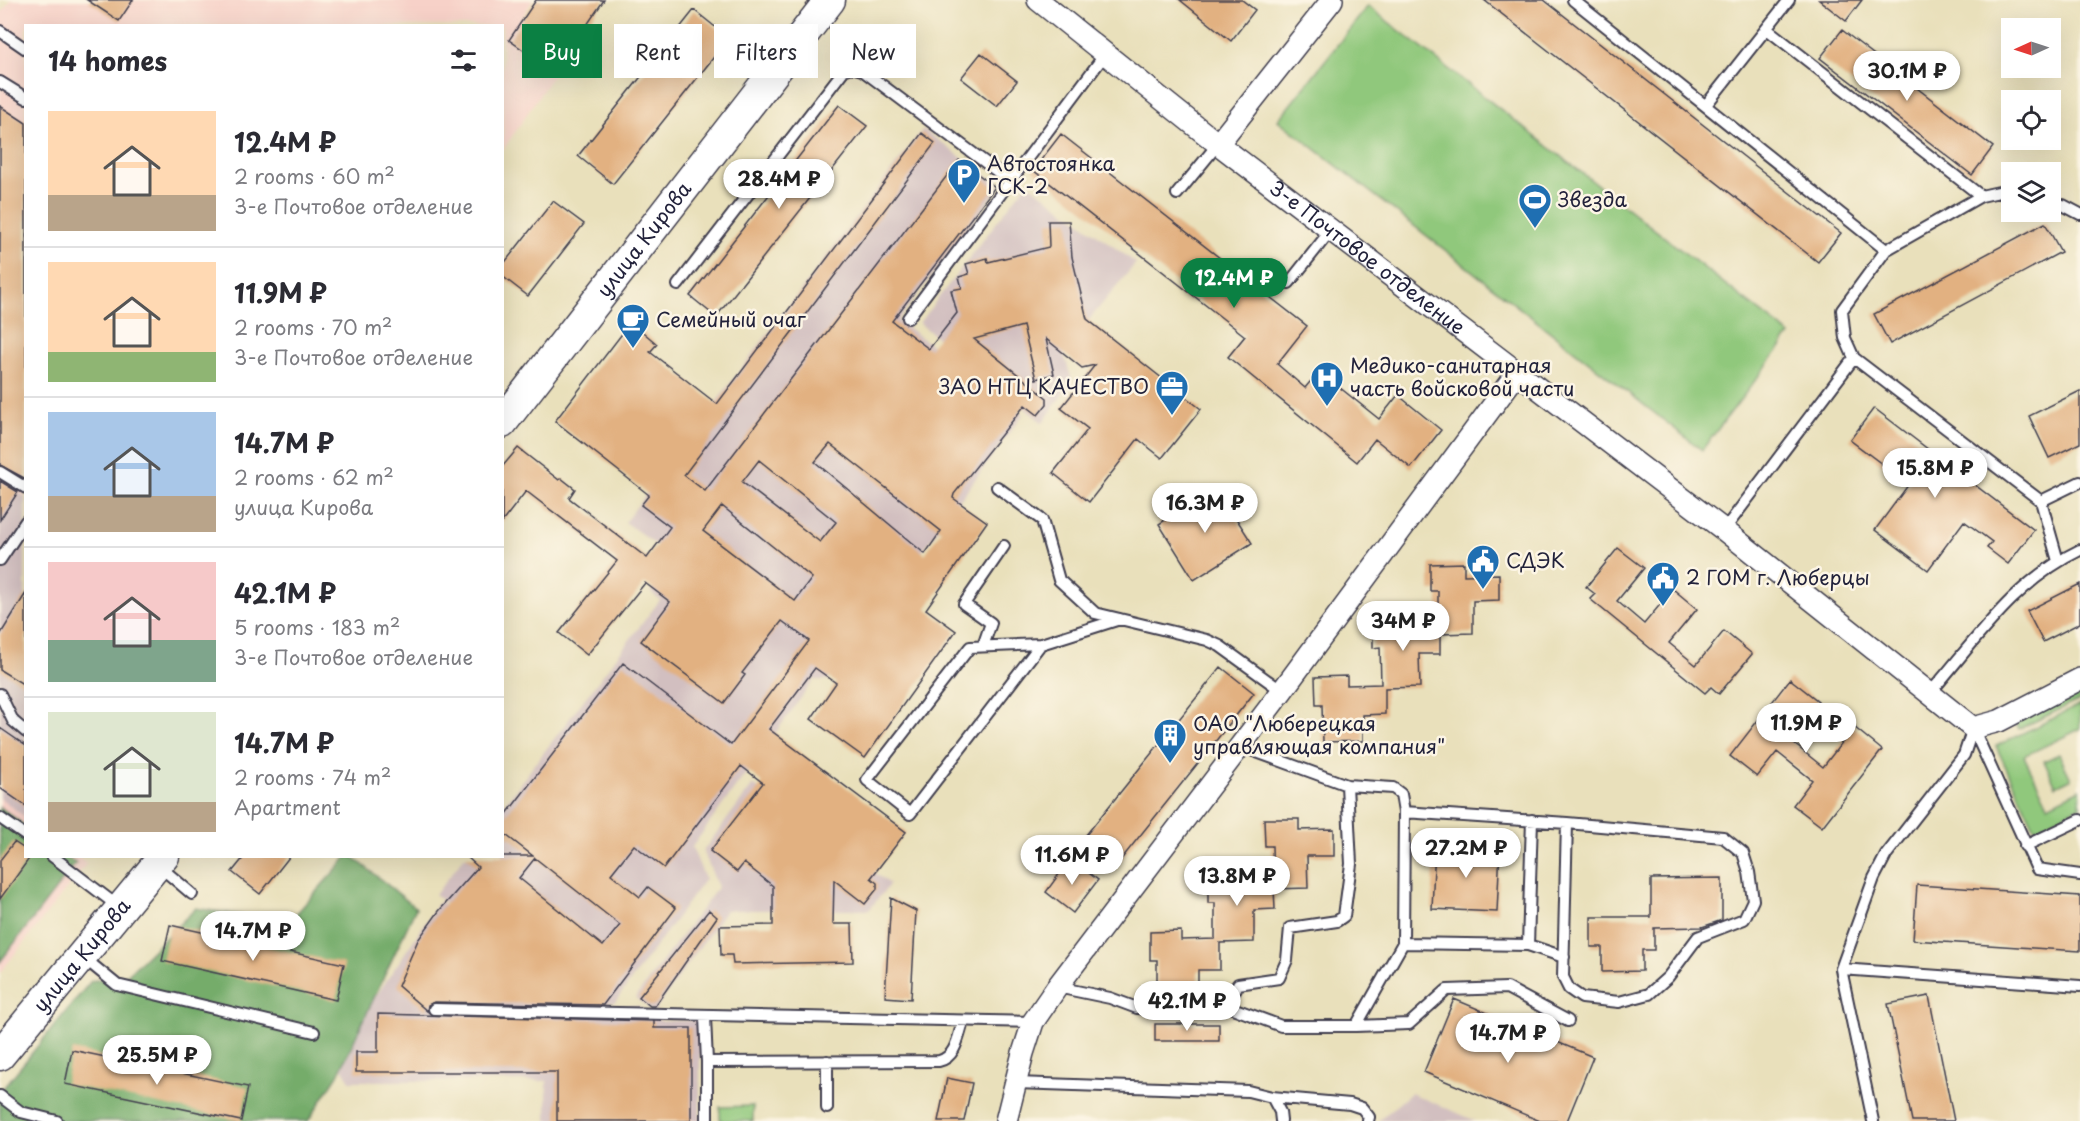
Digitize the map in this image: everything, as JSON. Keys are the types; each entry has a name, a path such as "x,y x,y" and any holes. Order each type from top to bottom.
{"main road":[{"name":"улица Кирова","path":"504,420 830,0"},
{"name":"улица Кирова","path":"0,1055 160,861"}],"street":[{"name":"3-е Почтовое отделение","path":"1038,0 1218,144 1724,530 1973,728"},
{"path":"1218,144 1332,0"},
{"path":"1006,1121 1034,1022 1057,987 1282,691 1517,373"},
{"path":"1973,728 1999,721 2080,679"}],"lane":[{"path":"1573,0 1886,250"},
{"path":"1706,105 1789,0"},
{"path":"1767,29 1981,196"},
{"path":"0,31 24,48"},
{"path":"908,318 1106,53"},
{"path":"678,285 844,70 852,67 862,70 1010,181"},
{"path":"0,82 24,97"},
{"path":"1177,194 1218,144"},
{"path":"2001,192 1981,196 1886,250 1842,310 1845,338 1854,358 2042,501 2058,561"},
{"path":"2061,205 2080,214"},
{"path":"1289,283 1331,230"},
{"path":"1724,530 1854,358"},
{"path":"0,472 24,487"},
{"path":"2042,501 2080,482"},
{"path":"997,487 1042,520 1059,580 1095,613 1207,640 1220,646 1282,691"},
{"path":"0,560 24,524"},
{"path":"983,646 991,623 964,604 1004,546"},
{"path":"1930,693 2015,593 2058,561 2080,550"},
{"path":"1041,644 910,814 867,780 970,647 1041,644 1120,619"},
{"path":"0,694 14,721 24,730"},
{"path":"1973,728 2037,869 2080,875"},
{"path":"1873,1121 1841,969 1874,878 1886,855 1964,755 1973,728"},
{"path":"1240,746 1347,785 1393,788 1401,794 1404,813 1403,943 1356,1026"},
{"path":"1227,1006 1238,984 1279,978 1287,960 1290,928 1337,921 1344,916 1351,864 1347,785"},
{"path":"1404,813 1532,820 1567,823 1723,837 1743,853 1753,900 1744,919 1698,937 1668,977 1649,994 1619,1002 1582,998 1569,989 1563,977 1567,823"},
{"path":"0,818 24,835"},
{"path":"1528,945 1532,820"},
{"path":"2025,846 2080,820"},
{"path":"55,858 121,908"},
{"path":"160,861 192,894"},
{"path":"1403,943 1528,945 1564,957"},
{"path":"82,956 117,986 314,1032"},
{"path":"1841,969 2080,986"},
{"path":"1057,987 1110,998 1137,1008 1175,1010 1227,1006 1281,1026 1409,1024 1447,990 1507,988 1568,1021"},
{"path":"434,1009 634,1012 671,1017 1034,1022"},
{"path":"705,1017 707,1121"},
{"path":"706,1062 947,1059 952,1053 963,1022"},
{"path":"827,1062 827,1108"},
{"path":"1016,1083 1248,1091 1272,1097 1350,1104 1362,1108 1369,1117 1368,1121"},
{"path":"0,1096 21,1112 57,1121"},
{"path":"1272,1097 1280,1112 1281,1121"}],"shaded area":[{"path":"11,0 533,0 509,40 522,49 522,78 551,78 504,148 504,24 24,24 24,496 0,480 0,14"},
{"path":"923,129 1000,186 898,320 1023,414 828,680 814,680 692,847 705,879 615,1002 587,1004 639,1006 661,1021 700,1020 700,1121 547,1121 547,1081 350,1081 335,1057 440,901 571,1004 435,895 463,858 504,858 504,805 660,600 650,592 675,559 625,522"},
{"path":"1027,183 1136,263 1063,351 1072,380 1043,423 919,323"},
{"path":"0,480 24,496 24,816 0,798"},
{"path":"753,785 890,884 869,910 726,910 654,1012 635,998 718,887 703,851"},
{"path":"0,798 24,816 24,858 80,858 87,863 0,973"},
{"path":"1411,1093 1476,1121 1378,1121"}],"green space":[{"name":"Звезда","path":"1368,6 1790,335 1702,450 1278,120"},
{"path":"2080,691 2080,700 2019,729 2016,722"},
{"path":"2080,705 2080,729 2024,756 2048,805 2080,789 2080,807 2035,829 1996,746"},
{"path":"2059,754 2071,779 2056,786 2044,761"},
{"path":"0,807 24,825 24,858 68,858 76,863 0,962"},
{"path":"346,858 354,858 416,908 338,1075 308,1121 0,1121 0,1092 91,981 127,975 196,908 288,923"},
{"path":"753,1106 753,1121 720,1121 720,1107"}],"building":[{"path":"87,0 133,0 119,21"},
{"path":"536,0 604,0 588,24 522,24 522,49 509,40"},
{"path":"1180,0 1242,0 1255,10 1231,41"},
{"path":"1484,0 1544,0 1841,233 1818,262"},
{"path":"1819,0 1862,0 1846,21"},
{"path":"694,10 714,26 714,57 702,72 702,24 683,24"},
{"path":"1842,30 1993,147 1972,175 1820,58"},
{"path":"981,53 1017,81 997,106 961,78"},
{"path":"640,78 697,78 613,184 578,156"},
{"path":"839,105 867,126 716,317 690,296"},
{"path":"0,106 24,122 24,478 0,465"},
{"path":"922,133 935,143 684,475 705,491 959,160 995,187 892,321 929,349 957,313 951,290 962,288 959,277 969,274 966,264 987,258 988,262 1049,247 1048,221 1069,221 1072,257 1087,319 1201,409 1162,458 1138,439 1089,502 1053,473 1088,429 1061,408 1095,365 1082,368 1046,339 1054,374 1036,379 1023,326 974,339 1047,398 1047,404 1038,415 1025,405 954,494 953,498 987,522 926,609 956,631 865,758 811,719 836,683 815,668 769,729 906,832 871,878 877,883 877,889 865,904 834,880 833,924 852,924 853,962 733,964 732,955 721,955 720,926 773,925 773,886 744,863 737,872 710,851 763,783 741,766 664,868 634,845 611,874 640,897 648,887 676,908 603,1005 434,1002 428,1005 427,1011 398,986 418,940 439,911 478,867 468,858 533,856 504,834 504,817 623,663 731,745 809,641 782,621 742,673 745,675 724,703 641,641 670,602 645,583 587,655 559,633 617,561 526,491 504,519 504,465 518,448 559,480 561,478 575,489 569,498 647,558 670,527 641,505 649,495 555,421 631,322 657,344 650,352 717,404","holes":["830,444 941,531 925,554 815,462","759,460 836,522 820,542 742,482","722,506 812,578 795,601 703,531","535,858 620,925 603,946 519,878"]},
{"path":"1061,134 1307,326 1277,364 1305,388 1319,371 1379,419 1398,395 1441,430 1411,468 1375,439 1357,462 1228,357 1245,336 1033,170"},
{"path":"553,201 584,224 528,296 504,278 504,263"},
{"path":"2045,223 2061,252 1890,344 1874,314"},
{"path":"2080,391 2080,443 2049,458 2029,416"},
{"path":"1874,408 2034,530 2008,564 1987,548 1992,542 1964,521 1928,570 1875,530 1912,480 1886,460 1882,464 1850,440"},
{"path":"0,481 18,492 0,520"},
{"path":"1216,487 1252,543 1194,580 1159,524"},
{"path":"1618,548 1644,568 1617,601 1644,624 1673,589 1697,609 1669,643 1696,665 1724,631 1752,654 1719,694 1711,687 1705,693 1590,599 1595,594 1586,587"},
{"path":"1464,563 1464,575 1499,574 1499,600 1473,601 1473,633 1440,634 1440,654 1419,654 1420,687 1385,688 1385,714 1363,715 1363,741 1323,742 1322,705 1316,705 1315,677 1347,676 1347,685 1381,684 1380,647 1373,648 1373,620 1410,620 1410,627 1438,627 1438,591 1430,591 1430,564"},
{"path":"2080,584 2080,623 2043,642 2027,611"},
{"path":"24,596 24,685 0,670 0,635"},
{"name":"ОАО \"Люберецкая управляющая компания\"","path":"1221,667 1254,693 1119,862 1086,835"},
{"path":"1790,679 1818,701 1788,739 1823,767 1854,727 1882,750 1822,827 1793,805 1812,780 1777,752 1757,777 1730,756"},
{"path":"0,728 24,745 24,805 0,788"},
{"path":"1264,819 1299,819 1299,830 1334,829 1334,856 1307,856 1308,888 1274,889 1275,909 1254,910 1254,942 1220,943 1220,970 1198,970 1198,997 1157,997 1157,960 1150,960 1150,932 1181,931 1181,940 1215,939 1215,903 1208,903 1208,875 1244,875 1244,883 1273,882 1272,846 1265,846"},
{"path":"14,842 24,849 24,858 30,858 0,899 0,860"},
{"path":"1435,846 1500,849 1497,912 1432,909"},
{"path":"243,858 288,858 260,894 232,872"},
{"path":"1070,859 1098,880 1073,913 1046,892"},
{"path":"1722,878 1722,920 1702,927 1654,928 1654,950 1642,950 1642,971 1602,972 1602,947 1591,947 1591,917 1651,917 1651,879"},
{"path":"1917,885 2080,896 2080,951 1913,940"},
{"path":"891,898 916,911 911,999 885,997"},
{"path":"709,910 717,917 655,1006 650,1006 639,997"},
{"path":"170,925 344,964 336,1000 162,961"},
{"path":"1929,996 1954,1121 1912,1121 1888,1004"},
{"path":"1454,999 1593,1057 1567,1121 1540,1121 1424,1072"},
{"path":"378,1014 654,1021 654,1028 691,1028 691,1121 557,1121 557,1072 356,1072 356,1052 378,1052"},
{"path":"1155,1024 1219,1024 1219,1041 1155,1041"},
{"path":"72,1050 248,1087 241,1121 65,1084"},
{"path":"947,1078 972,1083 964,1121 938,1121"}],"place":[{"name":"Автостоянка ГСК-2","path":"964,204"},
{"name":"Звезда","path":"1535,229"},
{"name":"Семейный очаг","path":"633,349"},
{"name":"Медико-санитарная часть войсковой части","path":"1327,407"},
{"name":"ЗАО НТЦ КАЧЕСТВО","path":"1172,416"},
{"name":"СДЭК","path":"1483,590"},
{"name":"2 ГОМ г. Люберцы","path":"1663,607"},
{"name":"ОАО \"Люберецкая управляющая компания\"","path":"1170,764"}]}
